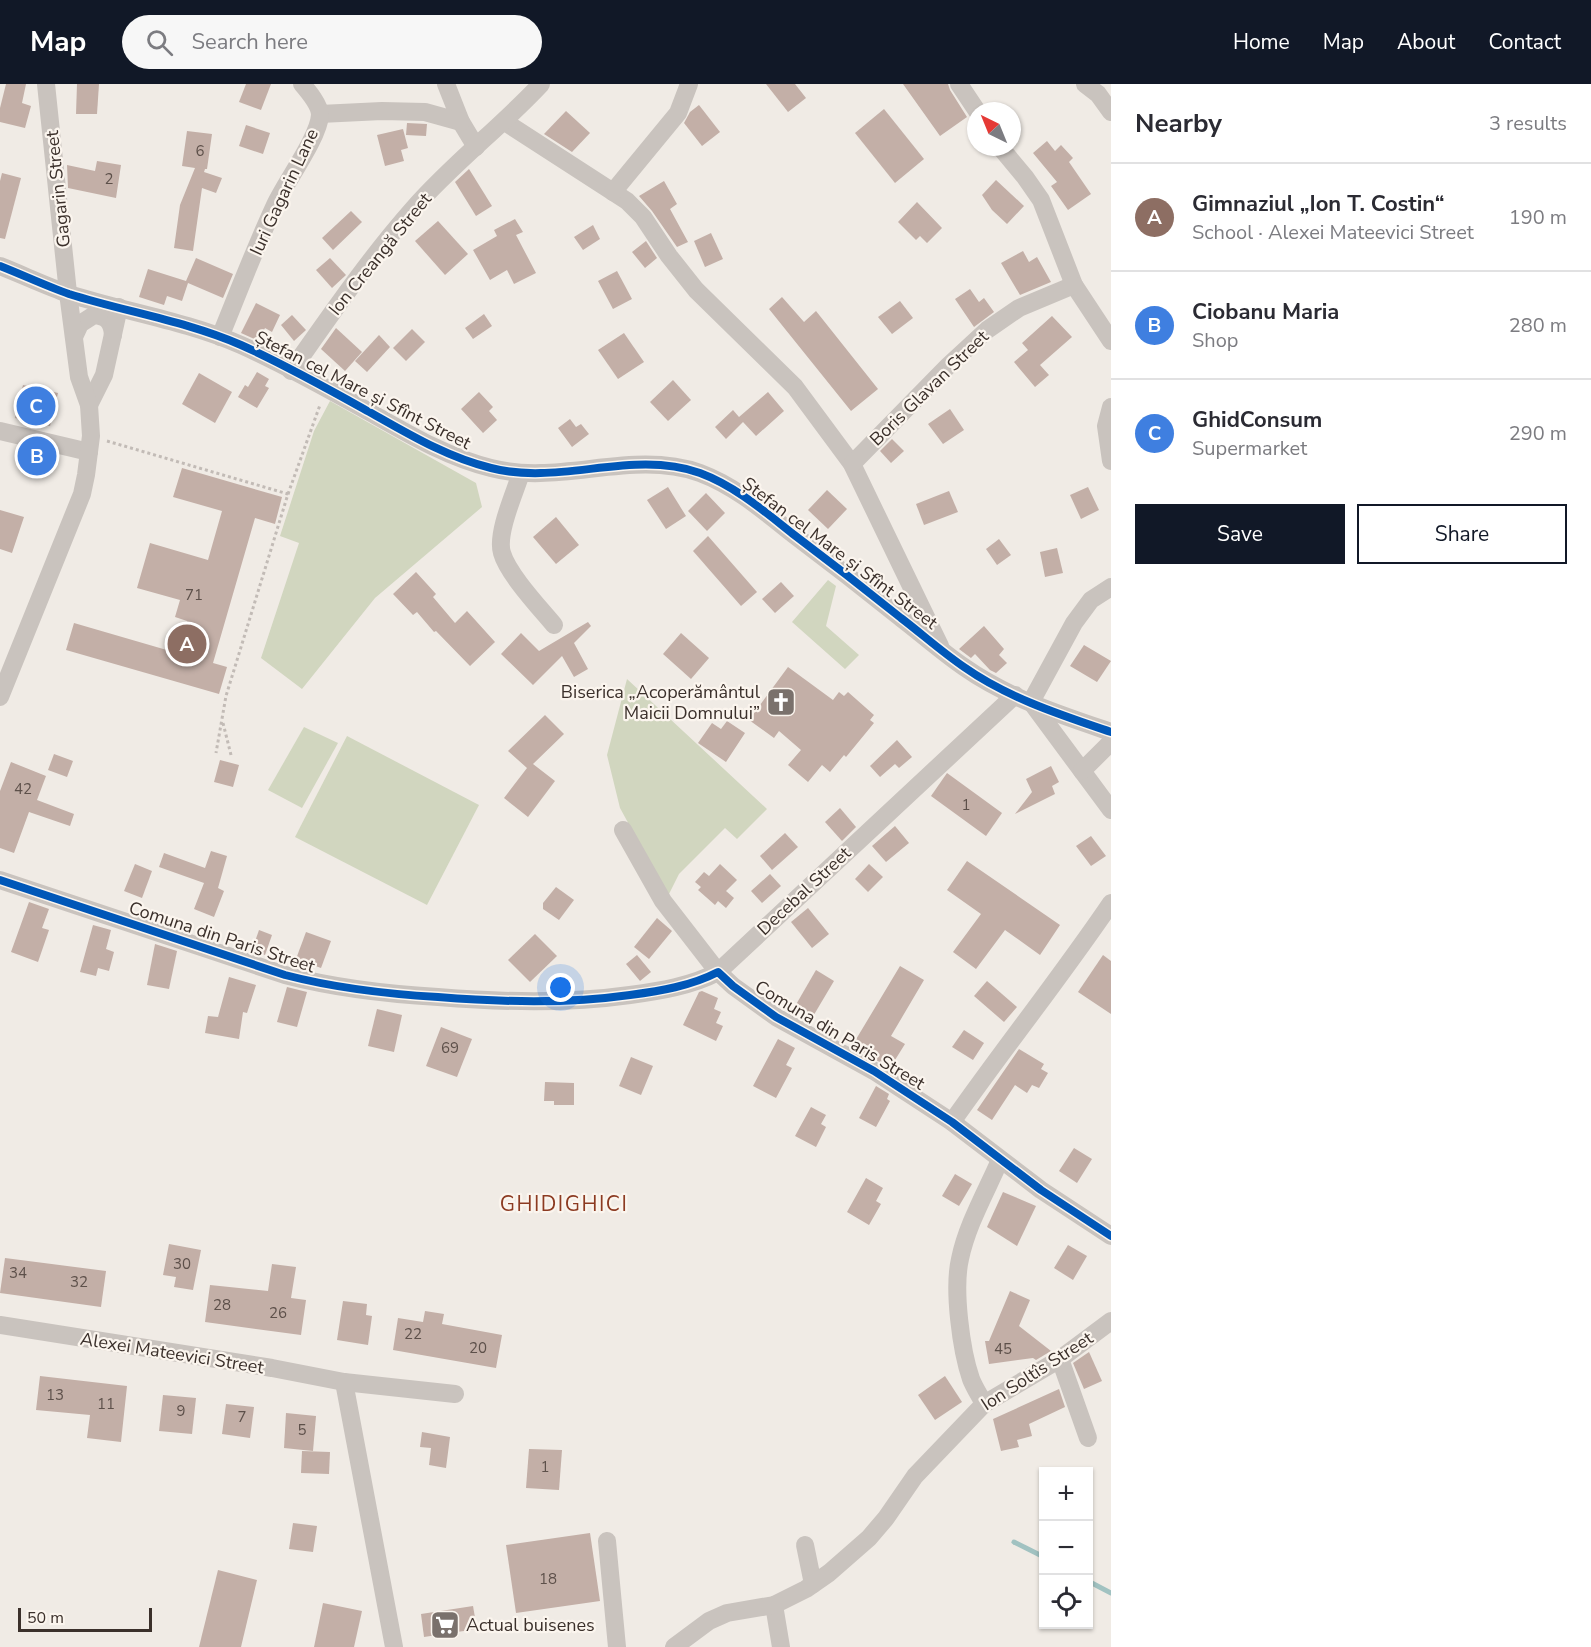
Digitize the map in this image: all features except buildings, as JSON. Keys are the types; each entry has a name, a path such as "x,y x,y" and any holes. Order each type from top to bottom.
{"street":[{"name":"Gagarin Street","path":"46,84 79,377 89,405"},
{"name":"Iuri Gagarin Lane","path":"220,337 276,203 300,162 320,114 315,102 302,84"},
{"path":"446,84 461,122 476,147"},
{"name":"Ion Creangă Street","path":"291,371 396,229 438,183 505,122 541,84"},
{"path":"613,192 678,113 689,84"},
{"path":"959,84 971,102"},
{"path":"1086,84 1098,94 1111,112"},
{"path":"320,114 382,111 425,112 461,122"},
{"path":"505,122 627,201 643,217 669,256 696,290 795,387 852,464 942,650"},
{"path":"1008,156 1041,200 1074,285 1111,340"},
{"name":"Ștefan cel Mare și Sfînt Street","path":"0,266 68,293 220,337 327,388 448,453 494,469 521,472 567,471 651,464 672,466 700,473 726,485 765,511 984,681 1060,715 1111,732"},
{"name":"Boris Glavan Street","path":"852,464 948,366 987,330 1019,308 1074,285"},
{"path":"0,697 82,494 90,444 89,405 104,375 119,307"},
{"path":"74,337 80,324 94,315 105,316 113,327 113,335"},
{"path":"1111,407 1106,426 1111,461"},
{"path":"0,431 90,444"},
{"path":"521,472 501,536 501,552 508,568 554,625"},
{"path":"1023,698 1091,600 1111,586 1109,577 1111,571"},
{"name":"Ștefan cel Mare și Sfînt Street","path":"1023,698 1111,810"},
{"name":"Decebal Street","path":"718,972 1023,698"},
{"path":"1082,771 1111,742"},
{"path":"623,830 663,901 718,972"},
{"name":"Comuna din Paris Street","path":"0,880 285,975 375,993 484,1001 603,999 678,987 703,980 718,972 733,986 776,1017 874,1071 952,1122 1041,1190 1111,1236"},
{"path":"952,1122 1111,903"},
{"path":"984,1404 972,1381 965,1359 957,1276 968,1232 1000,1160"},
{"name":"Ion Soltîs Street","path":"813,1584 869,1538 915,1476 984,1404 1060,1359 1111,1321"},
{"name":"Alexei Mateevici Street","path":"0,1325 272,1368 344,1382 454,1394"},
{"path":"1060,1359 1088,1438"},
{"path":"344,1382 394,1647"},
{"path":"607,1541 617,1647"},
{"path":"674,1647 689,1641 709,1621 727,1614 774,1605 813,1584 805,1545"},
{"path":"774,1605 781,1647"}],"path":[{"path":"216,753 226,696 288,494 310,428 327,388"},
{"path":"90,444 288,494"},
{"path":"222,722 231,755"}],"green space":[{"path":"330,401 476,483 482,507 375,598 302,689 261,658 299,543 280,536 314,431"},
{"path":"828,580 836,586 826,626 859,655 845,669 792,622"},
{"path":"627,679 767,809 737,839 725,828 679,874 668,896 620,808 607,755"},
{"path":"304,727 338,743 302,808 268,790"},
{"path":"347,736 479,805 427,905 295,837"}],"waterway":[{"path":"1014,1542 1039,1554"},
{"path":"1093,1584 1111,1593"}],"cycle path":[{"path":"0,266 69,294 177,323 241,345 308,378 430,445 475,464 517,472 543,473 648,465 674,467 713,478 749,500 948,655 981,678 1035,705 1111,732"},
{"path":"0,880 285,975 361,990 486,1000 582,1000 664,990 697,981 718,972 733,986 776,1017 874,1071 952,1122 1041,1190 1111,1236"}],"place":[{"name":"GhidConsum","path":"36,406"},
{"name":"Ciobanu Maria","path":"37,456"},
{"name":"Gimnaziul „Ion T. Costin“","path":"187,644"},
{"name":"Biserica „Acoperământul Maicii Domnului”","path":"781,702"},
{"name":"Actual buisenes","path":"445,1625"}],"district":[{"name":"GHIDIGHICI","path":"564,1204"}]}
